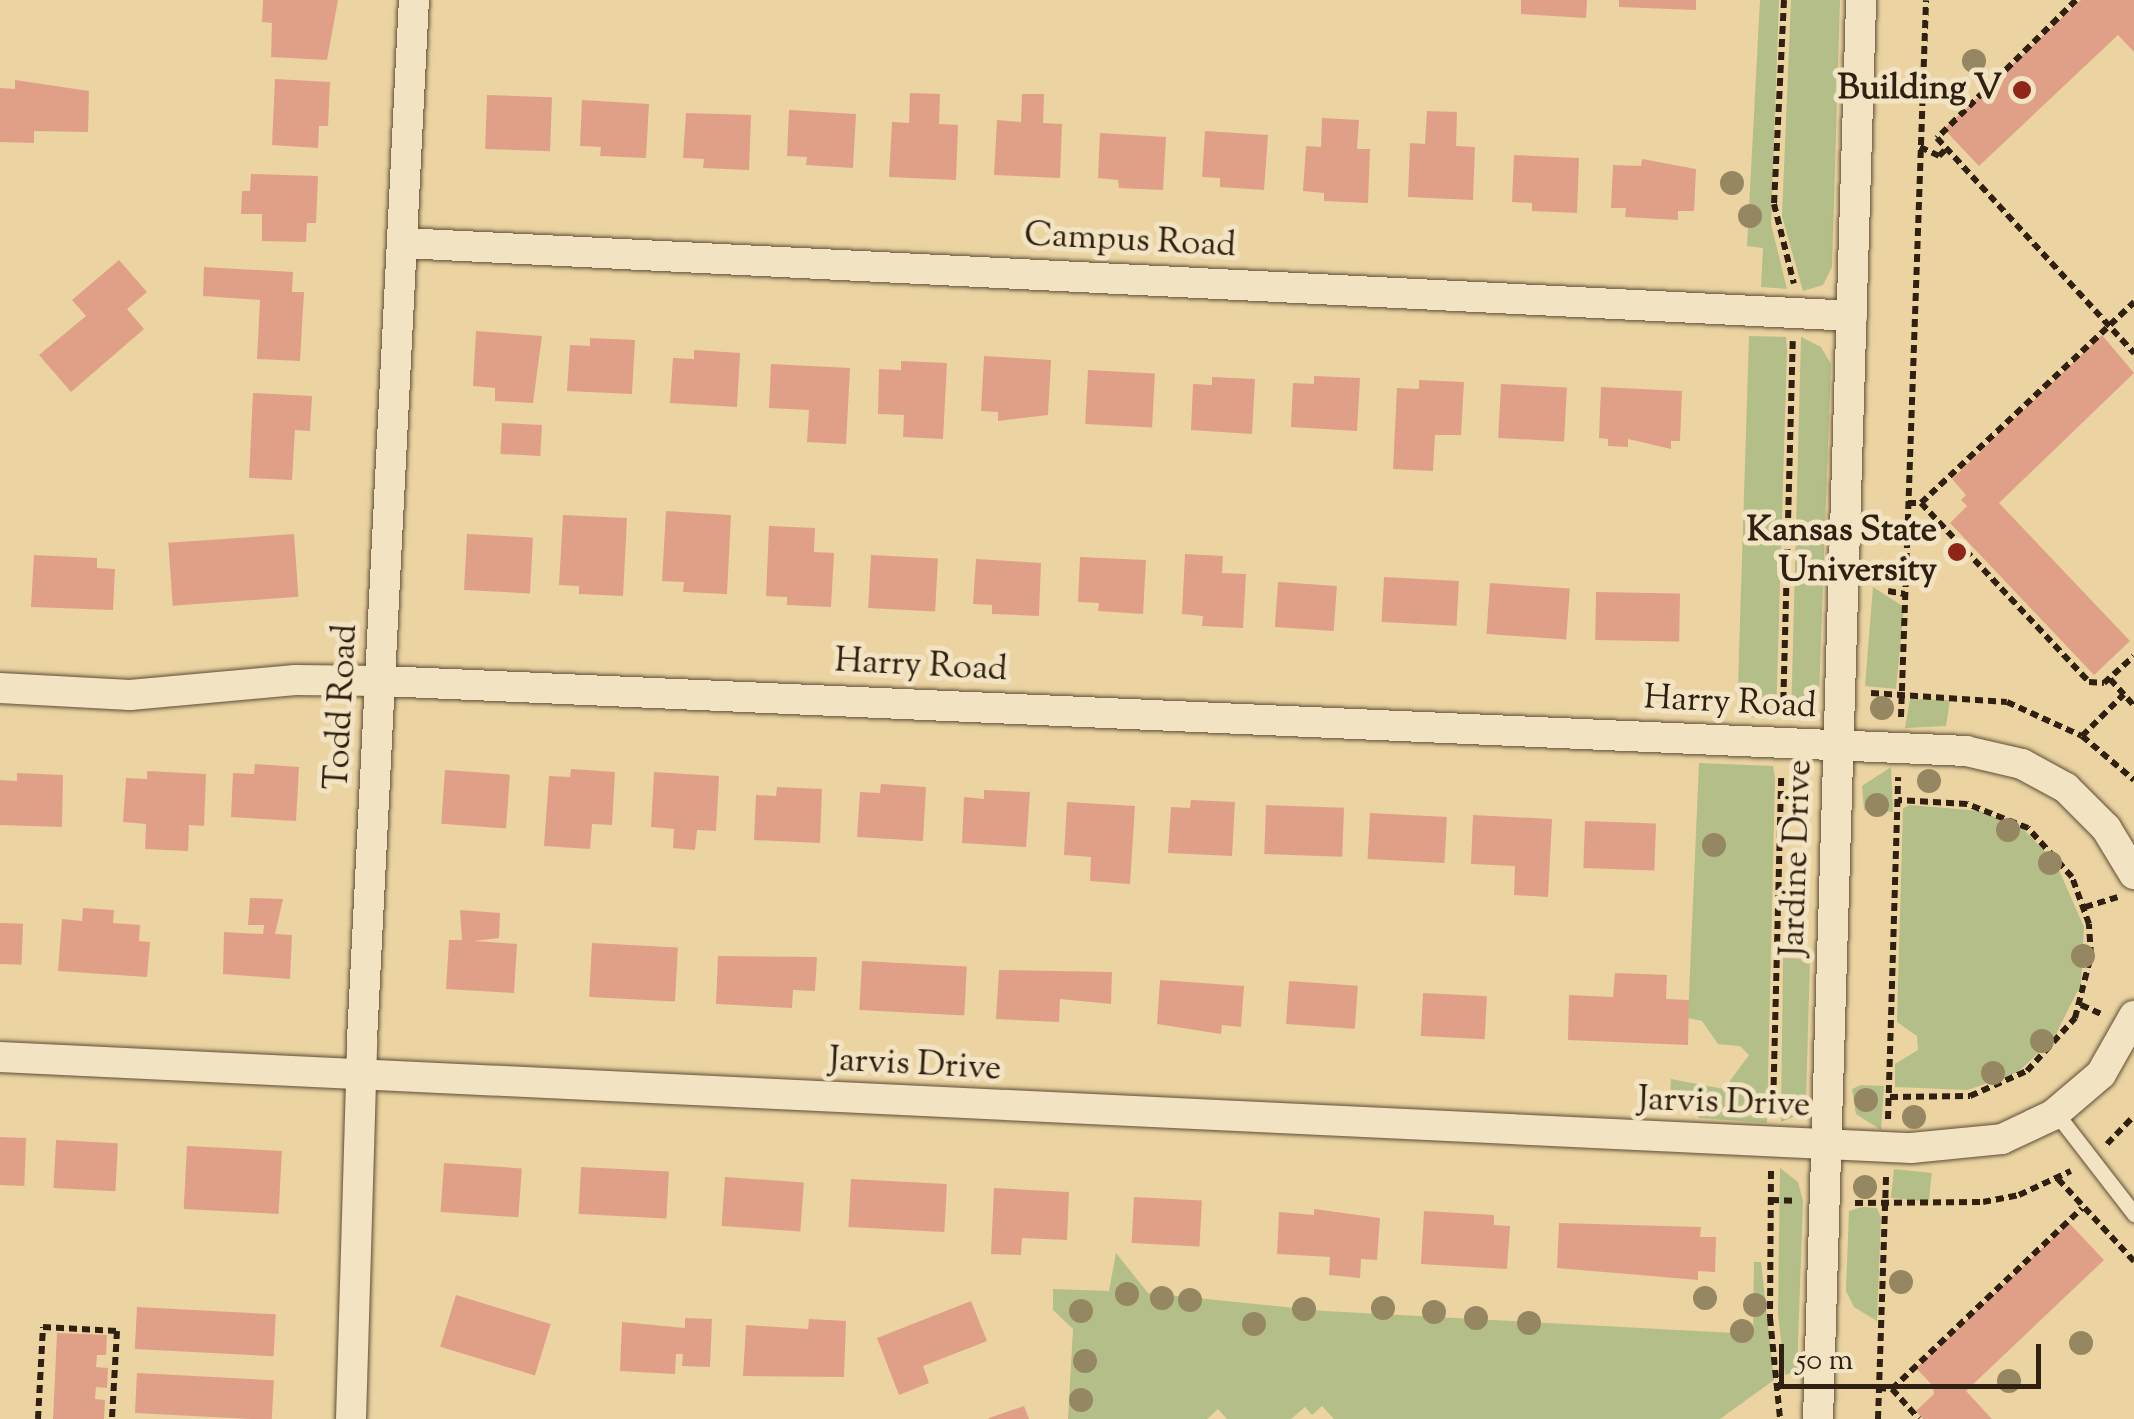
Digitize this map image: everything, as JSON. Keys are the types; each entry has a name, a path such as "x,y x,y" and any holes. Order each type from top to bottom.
{"street":[{"name":"Todd Road","path":"351,1419 362,1074 414,0"},
{"name":"Jardine Drive","path":"1818,1419 1860,0"},
{"name":"Campus Road","path":"404,243 1852,316"},
{"name":"Harry Road","path":"0,688 130,695 295,680 382,681 1966,751 2022,764 2087,805 2126,886"},
{"name":"Jarvis Drive","path":"0,1056 1827,1146 1970,1144 2002,1139 2056,1113 2101,1074 2134,1016"}],"lane":[{"path":"2056,1113 2134,1214"}],"path":[{"path":"1784,0 1774,204 1795,290"},
{"path":"1901,728 1926,0"},
{"path":"2076,0 1939,131 1945,150 2134,353"},
{"path":"1920,147 1940,156 1945,150"},
{"path":"1908,503 1921,503 2134,302"},
{"path":"1782,719 1793,338"},
{"path":"1921,503 2089,682 2110,678 2134,656"},
{"path":"1888,591 1906,594"},
{"path":"2110,678 2134,706"},
{"path":"1865,693 2007,702 2082,736 2134,780"},
{"path":"2082,736 2124,694"},
{"path":"1772,1123 1781,766"},
{"path":"1888,1130 1898,766"},
{"path":"1890,1097 1970,1096 2011,1082 2042,1060 2081,1006 2090,955 2085,908 2062,862 2015,820 1966,804 1898,800"},
{"path":"2085,908 2126,886"},
{"path":"2102,1148 2134,1116"},
{"path":"1771,1168 1770,1318 1780,1419"},
{"path":"1878,1419 1886,1168"},
{"path":"1850,1203 1983,1202 2058,1179 2072,1170"},
{"path":"2058,1179 2134,1261"},
{"path":"1771,1200 1803,1201"},
{"path":"1892,1389 2082,1208"},
{"path":"38,1419 42,1327 117,1331 112,1419"},
{"path":"1878,1388 1892,1389 1919,1419"}],"green space":[{"path":"1760,0 1779,0 1771,224 1787,289 1761,287 1763,248 1747,246"},
{"path":"1791,0 1840,0 1832,267 1823,285 1803,291 1782,216"},
{"path":"1749,336 1786,337 1787,350 1776,718 1737,717"},
{"path":"1801,337 1821,347 1831,364 1819,694 1809,712 1791,719"},
{"path":"1873,587 1904,607 1896,689 1865,686"},
{"path":"1910,699 1950,700 1946,726 1905,728"},
{"path":"1699,763 1773,766 1767,1123 1699,1118 1692,1104 1670,1097 1671,1079 1724,1089 1749,1055 1740,1046 1718,1044 1702,1021 1688,1018"},
{"path":"1891,767 1893,812 1864,810 1862,786"},
{"path":"1910,805 1980,811 2022,828 2055,861 2084,927 2081,984 2054,1038 2018,1072 1968,1090 1895,1087 1895,1064 1918,1050 1917,1036 1897,1022 1903,808"},
{"path":"1783,958 1810,959 1806,1100 1798,1115 1781,1122"},
{"path":"1861,1085 1884,1086 1881,1130 1856,1114 1852,1089"},
{"path":"1780,1168 1798,1182 1803,1201 1797,1371 1785,1375 1778,1314"},
{"path":"1894,1169 1932,1173 1929,1202 1891,1198"},
{"path":"1877,1208 1881,1218 1877,1321 1854,1307 1846,1291 1849,1211"},
{"path":"1116,1253 1148,1293 1324,1311 1753,1334 1754,1262 1761,1262 1774,1380 1720,1419 1334,1419 1322,1406 1312,1415 1305,1407 1291,1419 1227,1419 1218,1409 1207,1419 1068,1419 1073,1329 1053,1310 1053,1289 1109,1291"}],"building":[{"path":"263,0 338,0 327,60 271,57 272,23 262,22"},
{"path":"1521,0 1587,0 1586,18 1521,14"},
{"path":"1619,0 1696,0 1696,10 1619,7"},
{"name":"Building V","path":"2081,0 2134,0 2134,52 2118,35 1979,166 1944,129"},
{"path":"275,79 330,82 328,126 319,126 318,148 272,145"},
{"path":"15,80 89,91 88,132 34,131 34,143 0,142 0,88 15,89"},
{"path":"910,93 940,94 939,124 958,125 956,180 889,177 892,122 909,123"},
{"path":"1022,94 1044,94 1043,123 1062,124 1060,178 994,175 997,120 1021,122"},
{"path":"487,95 552,97 550,151 485,149"},
{"path":"582,100 649,104 646,158 600,156 601,147 580,146"},
{"path":"789,110 856,114 853,168 806,165 807,157 787,156"},
{"path":"1427,111 1457,112 1456,146 1475,147 1473,200 1408,197 1410,143 1425,144"},
{"path":"686,113 751,115 749,170 703,168 704,159 683,158"},
{"path":"1322,118 1359,120 1357,149 1370,149 1368,203 1324,201 1324,193 1303,191 1306,146 1321,147"},
{"path":"1205,131 1268,135 1264,190 1220,187 1220,178 1202,177"},
{"path":"1100,133 1166,137 1163,190 1119,188 1118,180 1098,178"},
{"path":"1514,155 1579,158 1577,213 1532,211 1532,203 1512,202"},
{"path":"1642,159 1696,169 1694,211 1678,211 1678,220 1625,217 1626,208 1611,208 1613,165 1641,166"},
{"path":"251,174 318,176 316,223 307,223 306,242 262,241 262,214 241,214 242,191 250,191"},
{"path":"119,260 147,292 127,309 144,329 71,392 39,355 86,316 72,300"},
{"path":"204,267 293,272 292,292 304,292 300,361 257,359 260,300 203,296"},
{"path":"476,331 542,336 533,403 495,401 495,388 473,386"},
{"path":"2102,335 2134,373 1999,503 2130,641 2094,675 1950,523 1967,506 1961,500 1966,495 1952,479"},
{"path":"590,338 635,340 632,394 567,391 570,345 590,346"},
{"path":"694,350 740,353 737,407 670,403 673,358 694,359"},
{"path":"984,356 1051,360 1048,415 998,421 998,412 981,411"},
{"path":"901,361 947,363 943,439 903,437 904,415 878,414 879,369 901,370"},
{"path":"771,364 850,368 846,444 807,442 809,410 769,408"},
{"path":"1088,370 1155,374 1152,427 1085,424"},
{"path":"1314,376 1360,378 1357,431 1291,427 1293,383 1314,384"},
{"path":"1212,377 1255,379 1252,434 1191,430 1193,384 1212,385"},
{"path":"1419,380 1464,382 1461,435 1435,435 1433,471 1393,469 1397,388 1419,389"},
{"path":"1501,384 1567,387 1564,441 1498,438"},
{"path":"1601,387 1682,391 1680,441 1671,441 1671,449 1628,439 1628,447 1608,446 1608,439 1599,438"},
{"path":"253,393 312,396 310,431 295,430 292,480 249,478"},
{"path":"502,423 542,425 540,456 500,454"},
{"path":"666,511 731,515 727,594 683,592 684,582 662,581"},
{"path":"563,515 627,518 623,596 579,594 579,586 559,585"},
{"path":"769,526 815,528 814,552 834,553 831,607 787,605 787,597 766,596"},
{"path":"294,534 298,597 173,606 168,543"},
{"path":"467,534 533,537 530,593 464,590"},
{"path":"1185,554 1223,556 1222,573 1246,574 1243,628 1202,626 1203,616 1182,614"},
{"path":"34,555 97,558 97,568 115,569 113,610 31,607"},
{"path":"871,555 938,559 935,611 868,608"},
{"path":"1080,557 1146,560 1143,614 1098,611 1099,603 1078,602"},
{"path":"976,559 1041,563 1039,616 992,614 992,605 973,604"},
{"path":"1384,577 1459,581 1457,626 1382,622"},
{"path":"1278,582 1337,586 1334,631 1275,627"},
{"path":"1490,583 1570,589 1566,639 1486,634"},
{"path":"1596,592 1680,593 1679,641 1595,640"},
{"path":"255,764 299,767 296,821 231,817 233,773 254,774"},
{"path":"571,769 615,772 612,825 592,824 590,849 544,846 549,776 570,777"},
{"path":"445,770 510,775 506,828 441,824"},
{"path":"147,771 206,774 204,826 189,825 188,851 145,849 146,824 123,822 126,778 147,779"},
{"path":"654,772 719,776 716,831 697,830 695,850 673,848 674,829 651,827"},
{"path":"17,773 63,775 62,827 0,825 0,780 17,781"},
{"path":"881,784 926,787 923,841 857,837 860,792 880,793"},
{"path":"777,787 822,789 820,843 754,840 756,795 776,796"},
{"path":"984,790 1030,792 1026,847 962,843 964,797 984,799"},
{"path":"1191,800 1235,802 1232,856 1168,853 1171,807 1190,808"},
{"path":"1067,802 1135,806 1130,884 1090,881 1091,857 1064,855"},
{"path":"1266,805 1344,808 1342,857 1264,854"},
{"path":"1370,813 1447,817 1444,863 1368,859"},
{"path":"1473,815 1552,819 1548,897 1514,895 1515,866 1471,864"},
{"path":"1585,821 1656,823 1654,870 1583,868"},
{"path":"250,898 283,899 275,934 292,935 290,979 223,974 224,932 263,934 264,925 248,925"},
{"path":"83,908 114,910 113,923 140,925 139,941 150,942 147,977 58,971 62,919 82,921"},
{"path":"460,910 500,913 499,938 474,941 517,944 514,993 446,989 449,940 462,940"},
{"path":"0,923 23,924 22,965 0,964"},
{"path":"592,943 678,948 675,1001 589,997"},
{"path":"718,956 817,957 815,991 793,990 792,1008 716,1004"},
{"path":"862,961 967,966 964,1015 859,1010"},
{"path":"999,970 1112,972 1111,1004 1060,999 1059,1022 996,1019"},
{"path":"1615,973 1667,975 1666,999 1689,1000 1688,1045 1568,1040 1569,995 1613,997"},
{"path":"1160,980 1244,986 1241,1027 1222,1025 1221,1034 1157,1024"},
{"path":"1289,981 1358,986 1355,1029 1286,1024"},
{"path":"1423,993 1487,996 1485,1039 1421,1036"},
{"path":"0,1137 26,1138 24,1186 0,1185"},
{"path":"56,1140 118,1143 115,1191 53,1188"},
{"path":"187,1146 282,1151 279,1214 184,1209"},
{"path":"444,1163 522,1168 518,1217 441,1212"},
{"path":"581,1167 669,1172 666,1219 579,1214"},
{"path":"725,1177 804,1183 800,1231 722,1226"},
{"path":"851,1179 947,1184 944,1232 848,1227"},
{"path":"994,1188 1069,1192 1067,1240 1022,1238 1021,1255 991,1254"},
{"path":"1134,1197 1202,1201 1199,1246 1132,1243"},
{"path":"1314,1209 1380,1218 1377,1260 1361,1259 1360,1278 1329,1275 1330,1257 1277,1254 1279,1212 1314,1215"},
{"path":"1424,1211 1494,1215 1494,1225 1510,1226 1507,1269 1421,1264"},
{"path":"1559,1223 1701,1227 1700,1237 1716,1237 1715,1272 1698,1271 1698,1280 1557,1268"},
{"path":"2069,1223 2104,1260 1966,1391 1992,1419 1923,1419 1916,1411 1934,1394 1933,1386 1916,1368"},
{"path":"456,1295 551,1324 535,1376 440,1347"},
{"path":"971,1301 987,1341 923,1366 929,1383 899,1395 877,1338"},
{"path":"137,1307 276,1314 274,1356 135,1349"},
{"path":"685,1318 712,1319 710,1367 682,1366 683,1354 676,1354 675,1374 620,1371 622,1322 685,1328"},
{"path":"809,1319 846,1321 844,1377 743,1376 746,1325 808,1329"},
{"path":"57,1333 107,1335 106,1355 97,1355 96,1367 108,1368 107,1388 96,1387 95,1399 105,1400 104,1419 53,1419"},
{"path":"137,1373 274,1380 272,1419 135,1413"},
{"path":"1024,1406 1029,1419 989,1419 989,1418"}],"place":[{"name":"Building V","path":"2022,90"},
{"name":"Kansas State University","path":"1957,552"}]}
